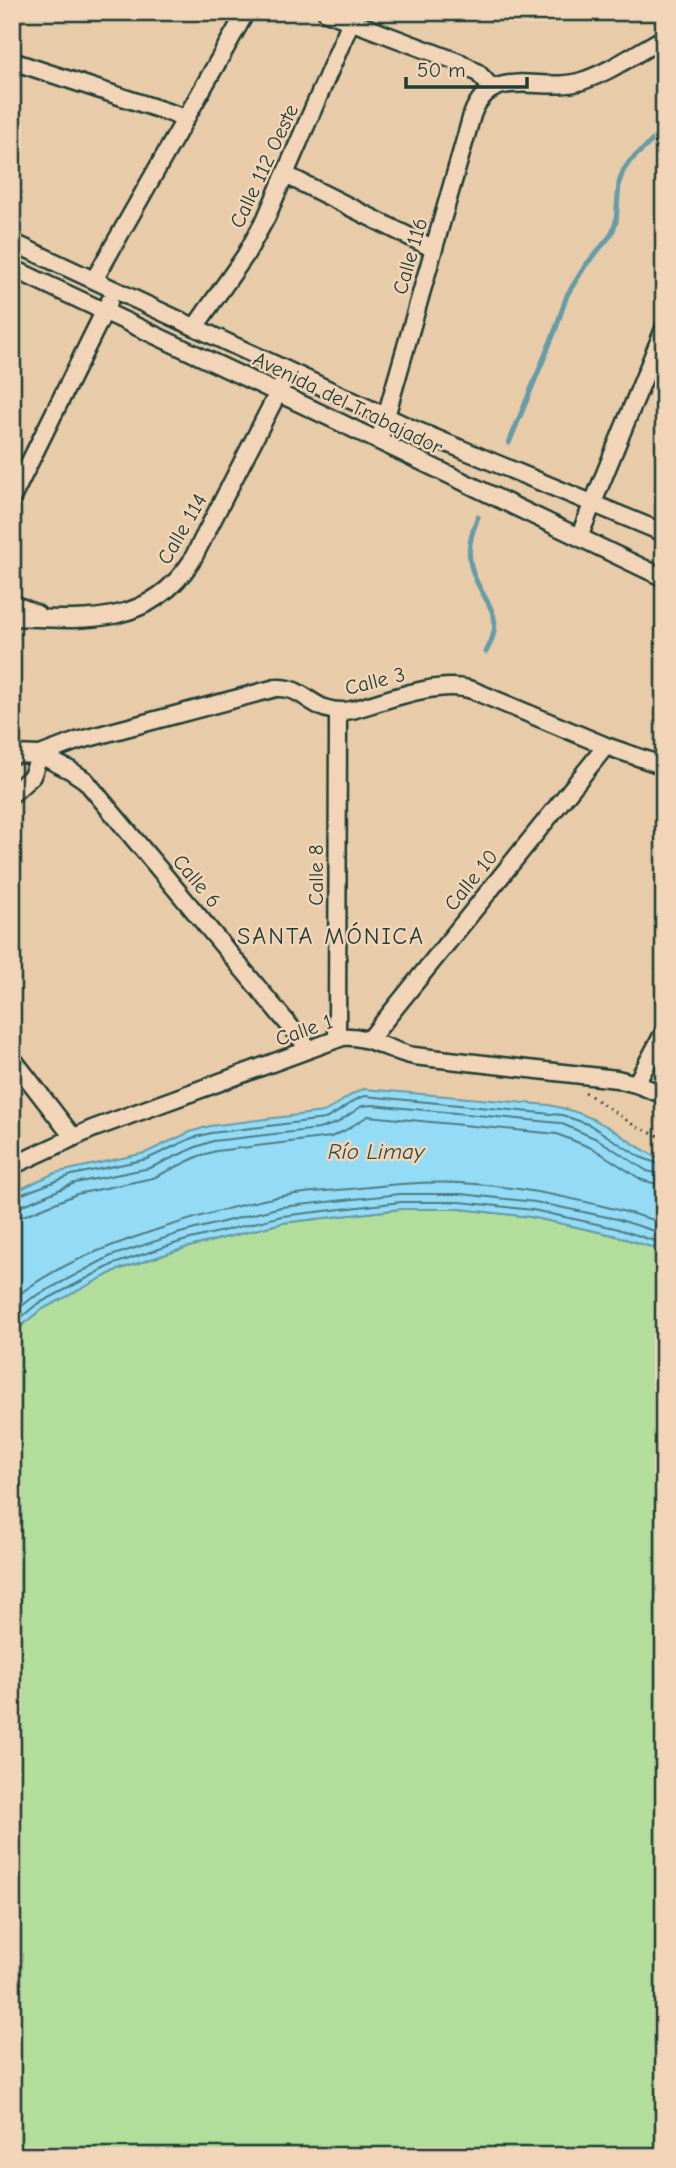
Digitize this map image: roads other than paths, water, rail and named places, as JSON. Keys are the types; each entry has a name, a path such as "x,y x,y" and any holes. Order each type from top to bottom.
{"street":[{"path":"94,281 246,12"},
{"path":"326,12 353,17 461,63 478,73 492,88 516,83 573,84 597,75 664,38"},
{"name":"Calle 112 Oeste","path":"195,327 256,237 286,175 353,17"},
{"path":"12,61 186,118"},
{"name":"Calle 116","path":"379,441 472,116 482,95 492,88"},
{"path":"286,175 434,249"},
{"name":"Avenida del Trabajador","path":"12,242 386,417 664,533"},
{"name":"Avenida del Trabajador","path":"12,268 664,578"},
{"path":"12,498 114,290"},
{"path":"579,537 664,329"},
{"name":"Calle 114","path":"12,617 86,619 128,612 153,601 175,583 191,562 289,372"},
{"path":"12,603 46,618"},
{"name":"Calle 3","path":"12,754 40,755 78,740 276,688 293,690 318,707 338,712 440,686 456,686 472,690 606,746 664,766"},
{"name":"Calle 8","path":"337,1039 338,712"},
{"name":"Calle 10","path":"369,1040 606,746"},
{"path":"12,794 32,776 40,755"},
{"name":"Calle 6","path":"40,755 70,770 89,784 309,1049"},
{"path":"636,1084 664,1032"},
{"name":"Calle 1","path":"12,1166 73,1137 337,1039 356,1037 398,1053 414,1056 617,1079 664,1095"},
{"path":"12,1058 73,1137"}],"water":[{"name":"Río Limay","path":"364,1089 549,1105 599,1122 664,1160 664,1251 613,1235 531,1217 460,1209 401,1209 282,1223 185,1248 117,1270 39,1311 12,1334 12,1193 55,1173 145,1153 190,1132 210,1126 323,1112"}],"waterway":[{"path":"509,443 567,295 585,266 611,235 616,222 619,183 623,171 655,138 664,121"},
{"path":"478,517 471,536 469,557 472,570 494,618 495,627 486,652"}],"district":[{"name":"SANTA MÓNICA","path":"331,936"}]}
